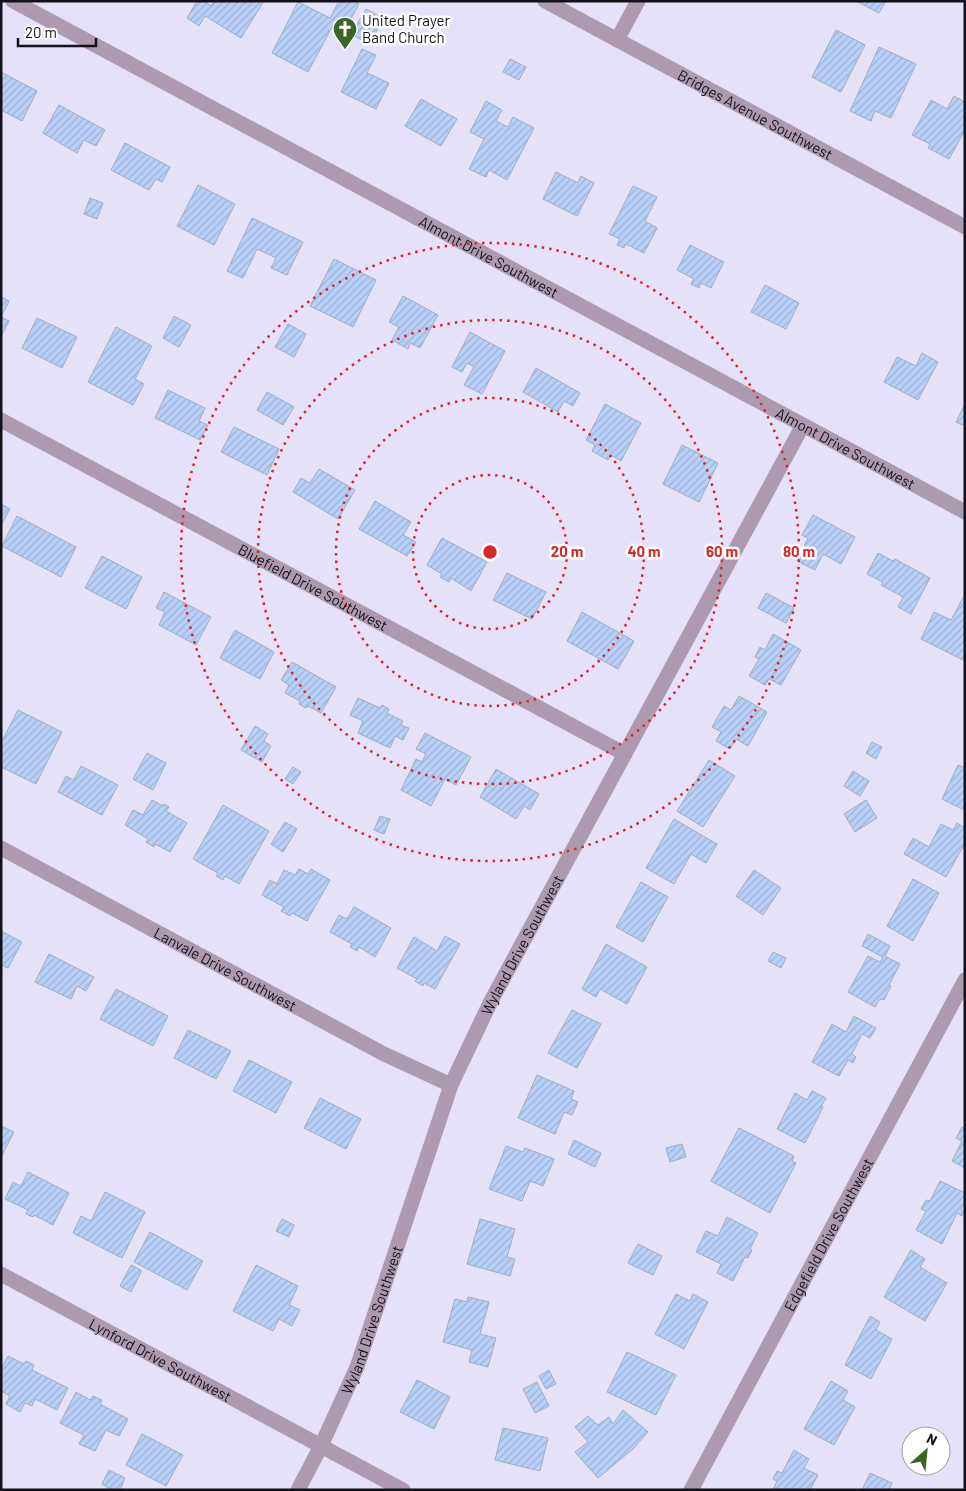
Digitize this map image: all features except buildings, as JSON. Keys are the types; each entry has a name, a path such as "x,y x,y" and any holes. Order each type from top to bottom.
{"street":[{"name":"Almont Drive Southwest","path":"13,1 965,512"},
{"name":"Bridges Avenue Southwest","path":"545,1 965,228"},
{"path":"617,40 638,1"},
{"name":"Bluefield Drive Southwest","path":"1,420 625,754"},
{"name":"Wyland Drive Southwest","path":"298,1490 321,1446 356,1367 451,1085 491,1001 803,425"},
{"name":"Lanvale Drive Southwest","path":"1,848 384,1054 451,1085"},
{"name":"Edgefield Drive Southwest","path":"691,1490 965,980"},
{"name":"Lynford Drive Southwest","path":"1,1274 321,1446"},
{"path":"321,1446 402,1490"}],"place":[{"name":"United Prayer Band Church","path":"345,50"}]}
